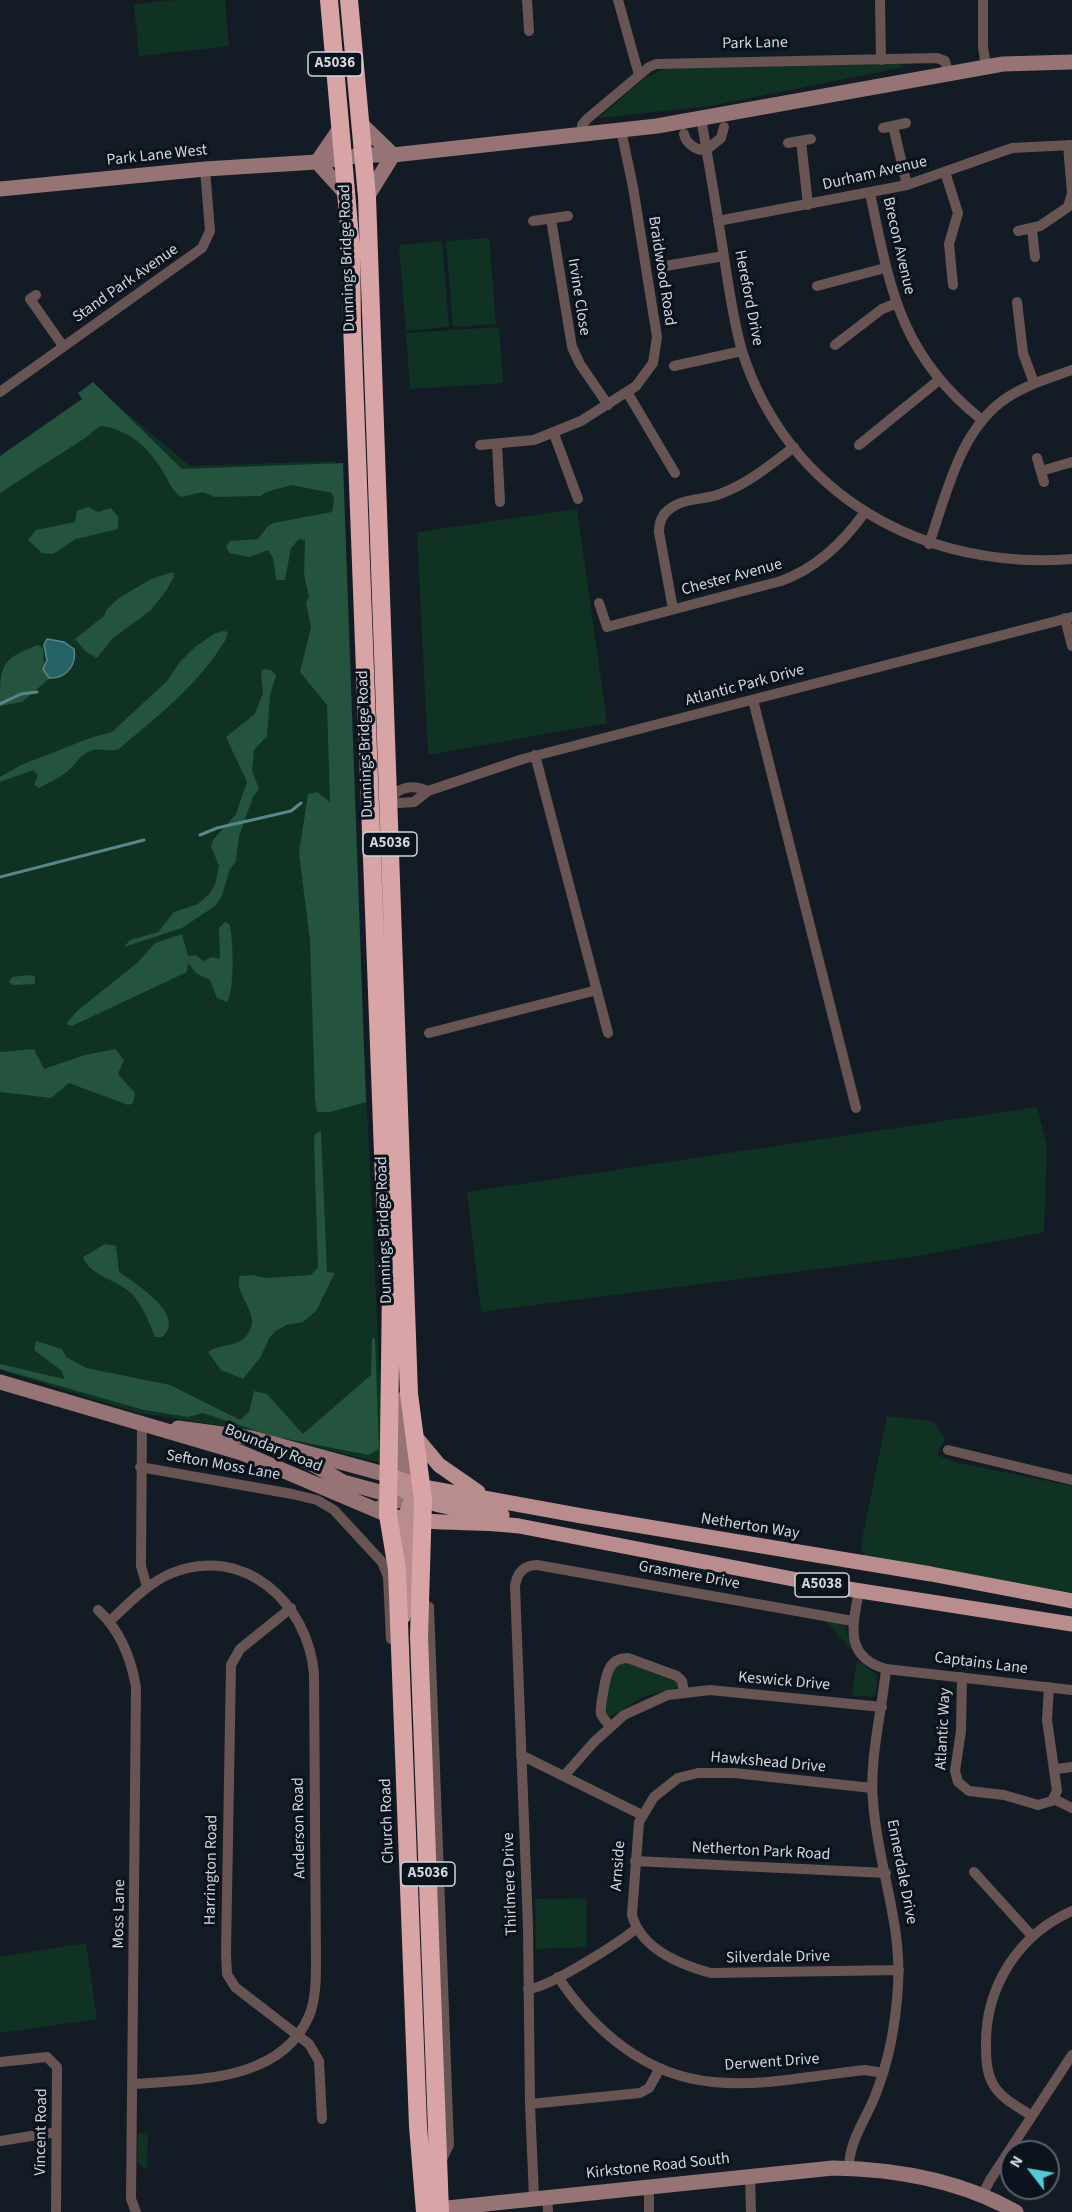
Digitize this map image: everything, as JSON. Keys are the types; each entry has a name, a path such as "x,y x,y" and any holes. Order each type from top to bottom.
{"highway":[{"name":"Dunnings Bridge Road","path":"329,0 341,127 367,196 379,798 372,836 384,1180 391,1286 392,1381 406,1499"},
{"name":"Dunnings Bridge Road","path":"349,0 360,123 354,161"},
{"path":"347,195 356,177 354,161"},
{"name":"Dunnings Bridge Road","path":"347,195 351,248 352,342 414,1435 406,1499"},
{"name":"A5036","path":"406,1499 420,1604 442,2102 438,2167 429,2211"},
{"name":"Church Road","path":"406,1499 398,1569 418,2126 429,2211"}],"main road":[{"path":"414,1435 448,1473 488,1498"},
{"name":"Netherton Way","path":"406,1499 488,1498 692,1537 892,1568 1072,1601"},
{"path":"406,1499 508,1516 544,1531"},
{"name":"A5038","path":"406,1499 494,1523 859,1590 1072,1624"}],"street":[{"path":"527,0 529,31"},
{"path":"618,0 639,75"},
{"path":"880,0 881,60"},
{"path":"983,0 983,48 986,67"},
{"name":"Park Lane","path":"582,134 582,125 587,119 649,66 665,63 937,58 945,61 948,75"},
{"path":"354,161 621,130 1018,62 1072,62"},
{"name":"Hereford Drive","path":"701,118 730,300 742,351 768,410 794,447 827,482 865,512 894,529 929,544 997,560 1072,560"},
{"path":"360,123 393,155"},
{"path":"906,123 888,127 907,185"},
{"path":"341,127 317,162 347,195"},
{"path":"684,134 689,143 699,150 706,150 721,138 724,127"},
{"name":"Braidwood Road","path":"480,445 534,440 554,434 627,392 641,380 653,363 657,337 633,187 621,130"},
{"path":"788,143 806,140 808,205"},
{"path":"1018,231 1032,229 1060,215 1068,207 1072,193 1070,145"},
{"name":"Durham Avenue","path":"718,221 907,185 1012,148 1070,145"},
{"path":"367,196 393,155"},
{"name":"Park Lane West","path":"0,189 205,169 317,162 332,168 354,161"},
{"name":"Stand Park Avenue","path":"0,392 202,248 210,231 205,169"},
{"path":"945,172 958,209 949,244 953,285"},
{"name":"Brecon Avenue","path":"870,193 885,268 895,304 909,334 939,380 982,420"},
{"path":"533,221 568,216"},
{"name":"Irvine Close","path":"551,219 572,347 580,364 608,405"},
{"path":"1032,229 1035,257"},
{"path":"659,267 724,256"},
{"path":"817,286 885,268"},
{"path":"36,294 30,299 63,346"},
{"path":"1017,302 1023,353 1034,383"},
{"path":"835,345 882,309 895,304"},
{"path":"674,366 742,351"},
{"path":"929,544 963,450 982,420 1008,397 1034,383 1072,370"},
{"path":"859,445 939,380"},
{"path":"627,392 675,473"},
{"path":"554,434 578,499"},
{"path":"497,444 500,502"},
{"path":"673,609 659,532 665,512 679,504 720,494 747,482 794,447"},
{"path":"1037,458 1042,476 1072,462"},
{"name":"Chester Avenue","path":"599,603 607,627 797,576 815,565 842,542 865,512"},
{"path":"1068,617 1072,646"},
{"name":"Atlantic Park Drive","path":"379,798 414,786 428,791 535,755 1068,617"},
{"path":"753,700 856,1108"},
{"path":"535,755 608,1033"},
{"path":"429,1033 597,990"},
{"path":"406,1499 402,1372 409,1342"},
{"name":"Boundary Road","path":"0,1382 242,1453 364,1506 406,1499"},
{"path":"110,1621 147,1587 141,1566 142,1424"},
{"name":"Boundary Road","path":"142,1424 215,1431 279,1445 343,1482 406,1499"},
{"path":"948,1450 1072,1480"},
{"name":"Sefton Moss Lane","path":"140,1467 317,1500 334,1510 382,1562"},
{"name":"Church Road","path":"382,1562 388,1577 409,2108 418,2126"},
{"name":"Grasmere Drive","path":"521,1570 529,1565 537,1565 853,1621"},
{"name":"Anderson Road","path":"133,2084 234,2074 263,2062 281,2052 297,2036 309,2016 316,1990 314,1674 312,1651 303,1627 291,1608 271,1587 249,1574 223,1566 195,1566 172,1573 147,1587"},
{"name":"Thirlmere Drive","path":"521,1570 515,1586 530,2104 541,2197 548,2212"},
{"path":"859,1590 853,1621 853,1636 858,1651 870,1663 886,1669"},
{"name":"Harrington Road","path":"291,1608 240,1649 231,1665 227,1974 235,1987 309,2044 320,2061 322,2119"},
{"name":"Moss Lane","path":"98,1610 110,1621 131,1662 136,1687 131,2199 136,2212"},
{"path":"610,1726 602,1715 601,1707 607,1672 612,1663 620,1659 628,1658 677,1676 682,1681 684,1692"},
{"name":"Captains Lane","path":"886,1669 1072,1690"},
{"name":"Ennerdale Drive","path":"849,2168 850,2148 871,2106 883,2073 894,2026 899,1970 898,1939 873,1809 872,1788 886,1669"},
{"name":"Atlantic Way","path":"962,1677 961,1731 956,1771 960,1785 969,1791 1005,1795 1038,1805 1054,1799"},
{"path":"1049,1687 1047,1720 1058,1787 1054,1799 1072,1808"},
{"name":"Keswick Drive","path":"564,1776 571,1765 610,1726 640,1705 684,1692 710,1690 882,1707"},
{"path":"521,1755 642,1815"},
{"path":"1056,1769 1072,1767"},
{"name":"Hawkshead Drive","path":"642,1815 661,1789 678,1778 698,1773 734,1773 872,1788"},
{"name":"Arnside","path":"637,1928 632,1908 634,1861 637,1829 642,1815"},
{"name":"Netherton Park Road","path":"634,1861 886,1873"},
{"path":"974,1872 1032,1936"},
{"path":"1032,2116 1001,2095 993,2085 988,2068 986,2040 989,2010 998,1983 1010,1962 1032,1936 1072,1911"},
{"path":"528,1989 540,1987 558,1977 637,1928"},
{"name":"Silverdale Drive","path":"637,1928 648,1941 670,1957 711,1973 899,1970"},
{"name":"Derwent Drive","path":"558,1977 601,2031 625,2049 660,2068 688,2078 727,2083 865,2070 883,2073"},
{"path":"982,2196 1072,2055"},
{"name":"Vincent Road","path":"0,2062 47,2057 57,2067 56,2212"},
{"path":"530,2104 640,2093 650,2088 660,2068"},
{"path":"0,2141 56,2132"},
{"name":"Kirkstone Road South","path":"429,2211 541,2197 849,2168 896,2172 934,2180 982,2196 1016,2212"},
{"path":"750,2176 751,2212"},
{"path":"649,2186 649,2212"}],"shaded area":[{"path":"177,0 225,0 229,46 139,56 134,4"},
{"path":"899,63 905,67 711,106 599,118 645,78 667,68"},
{"path":"489,238 496,324 453,327 446,241"},
{"path":"442,241 449,327 406,331 399,245"},
{"path":"499,327 503,383 410,389 406,333"},
{"path":"93,382 182,469 343,463 366,1102 330,1112 317,1112 315,1099 310,941 299,853 308,794 317,792 330,802 327,705 300,672 311,627 306,603 309,597 304,574 305,540 299,539 291,548 285,580 276,580 273,558 268,550 250,557 229,553 226,546 230,541 258,539 273,523 332,512 334,500 332,493 292,485 266,492 261,496 215,497 203,492 181,497 144,447 128,435 100,426 0,493 0,456 82,399 78,393"},
{"path":"110,399 190,466 336,461 384,1464 250,1430 135,1412 0,1370 0,472"},
{"path":"88,507 98,512 111,508 118,517 118,529 76,539 53,554 42,553 28,540 36,530 75,522 77,511"},
{"path":"577,509 607,723 428,755 417,532"},
{"path":"173,572 174,577 166,591 150,611 113,638 97,658 86,652 75,639 104,616 107,609 119,598 151,579"},
{"path":"228,632 226,639 204,670 177,698 119,749 88,752 82,755 64,774 39,788 34,785 38,775 33,770 0,782 0,777 21,765 90,738 112,732 167,681 179,663 195,647 214,634"},
{"path":"47,639 64,642 74,649 74,660 69,670 55,678 49,678 43,669 47,660 44,645"},
{"path":"38,645 43,648 44,667 50,678 22,702 0,706 2,673 5,666 16,655"},
{"path":"264,669 271,670 276,675 270,696 267,736 254,750 252,770 259,789 253,797 239,836 236,861 229,871 222,896 215,906 182,928 124,947 130,940 158,932 174,912 198,904 215,885 219,866 211,846 213,840 236,814 247,782 226,737 255,714 263,693 261,672"},
{"path":"225,922 230,925 232,953 231,987 227,1002 217,998 210,980 196,973 188,963 187,972 72,1026 66,1024 77,1011 137,963 155,943 182,934 188,956 196,955 203,961 212,957 220,959 219,928"},
{"path":"30,975 35,977 35,984 13,985 9,982 12,977"},
{"path":"34,1049 44,1069 85,1055 115,1049 124,1060 118,1074 135,1093 133,1103 128,1105 69,1083 51,1098 0,1092 0,1052"},
{"path":"1037,1107 1047,1146 1044,1232 919,1256 481,1312 467,1192"},
{"path":"321,1131 327,1272 335,1273 316,1311 303,1322 286,1325 276,1331 270,1337 260,1358 243,1379 221,1370 208,1352 239,1342 247,1335 251,1327 250,1312 240,1290 240,1276 252,1275 266,1278 311,1275 318,1267 314,1141 315,1134"},
{"path":"105,1244 116,1246 119,1272 146,1292 164,1310 168,1320 168,1329 162,1337 155,1337 143,1309 132,1294 91,1269 86,1263 83,1257"},
{"path":"372,1338 375,1339 379,1449 369,1455 276,1437 203,1413 188,1417 144,1410 0,1369 0,1364 64,1379 62,1371 34,1350 36,1341 62,1349 66,1357 86,1368 170,1385 240,1420 249,1412 254,1391 267,1394 303,1434 371,1375"},
{"path":"887,1416 932,1421 945,1438 937,1455 959,1463 1072,1486 1072,1595 864,1557 861,1545"},
{"path":"822,1618 845,1624 852,1649 851,1649"},
{"path":"857,1660 877,1675 876,1694 873,1697 852,1695"},
{"path":"627,1662 675,1678 679,1687 643,1697 610,1717 604,1711 610,1675 616,1664"},
{"path":"586,1898 587,1947 536,1949 535,1899"},
{"path":"86,1943 97,2019 0,2033 0,1957"},
{"path":"139,2133 148,2133 147,2168 144,2168 137,2163 138,2137"}],"waterway":[{"path":"0,704 21,694 37,692"},
{"path":"200,835 217,828 291,811 301,803"},
{"path":"0,877 144,840"}]}
